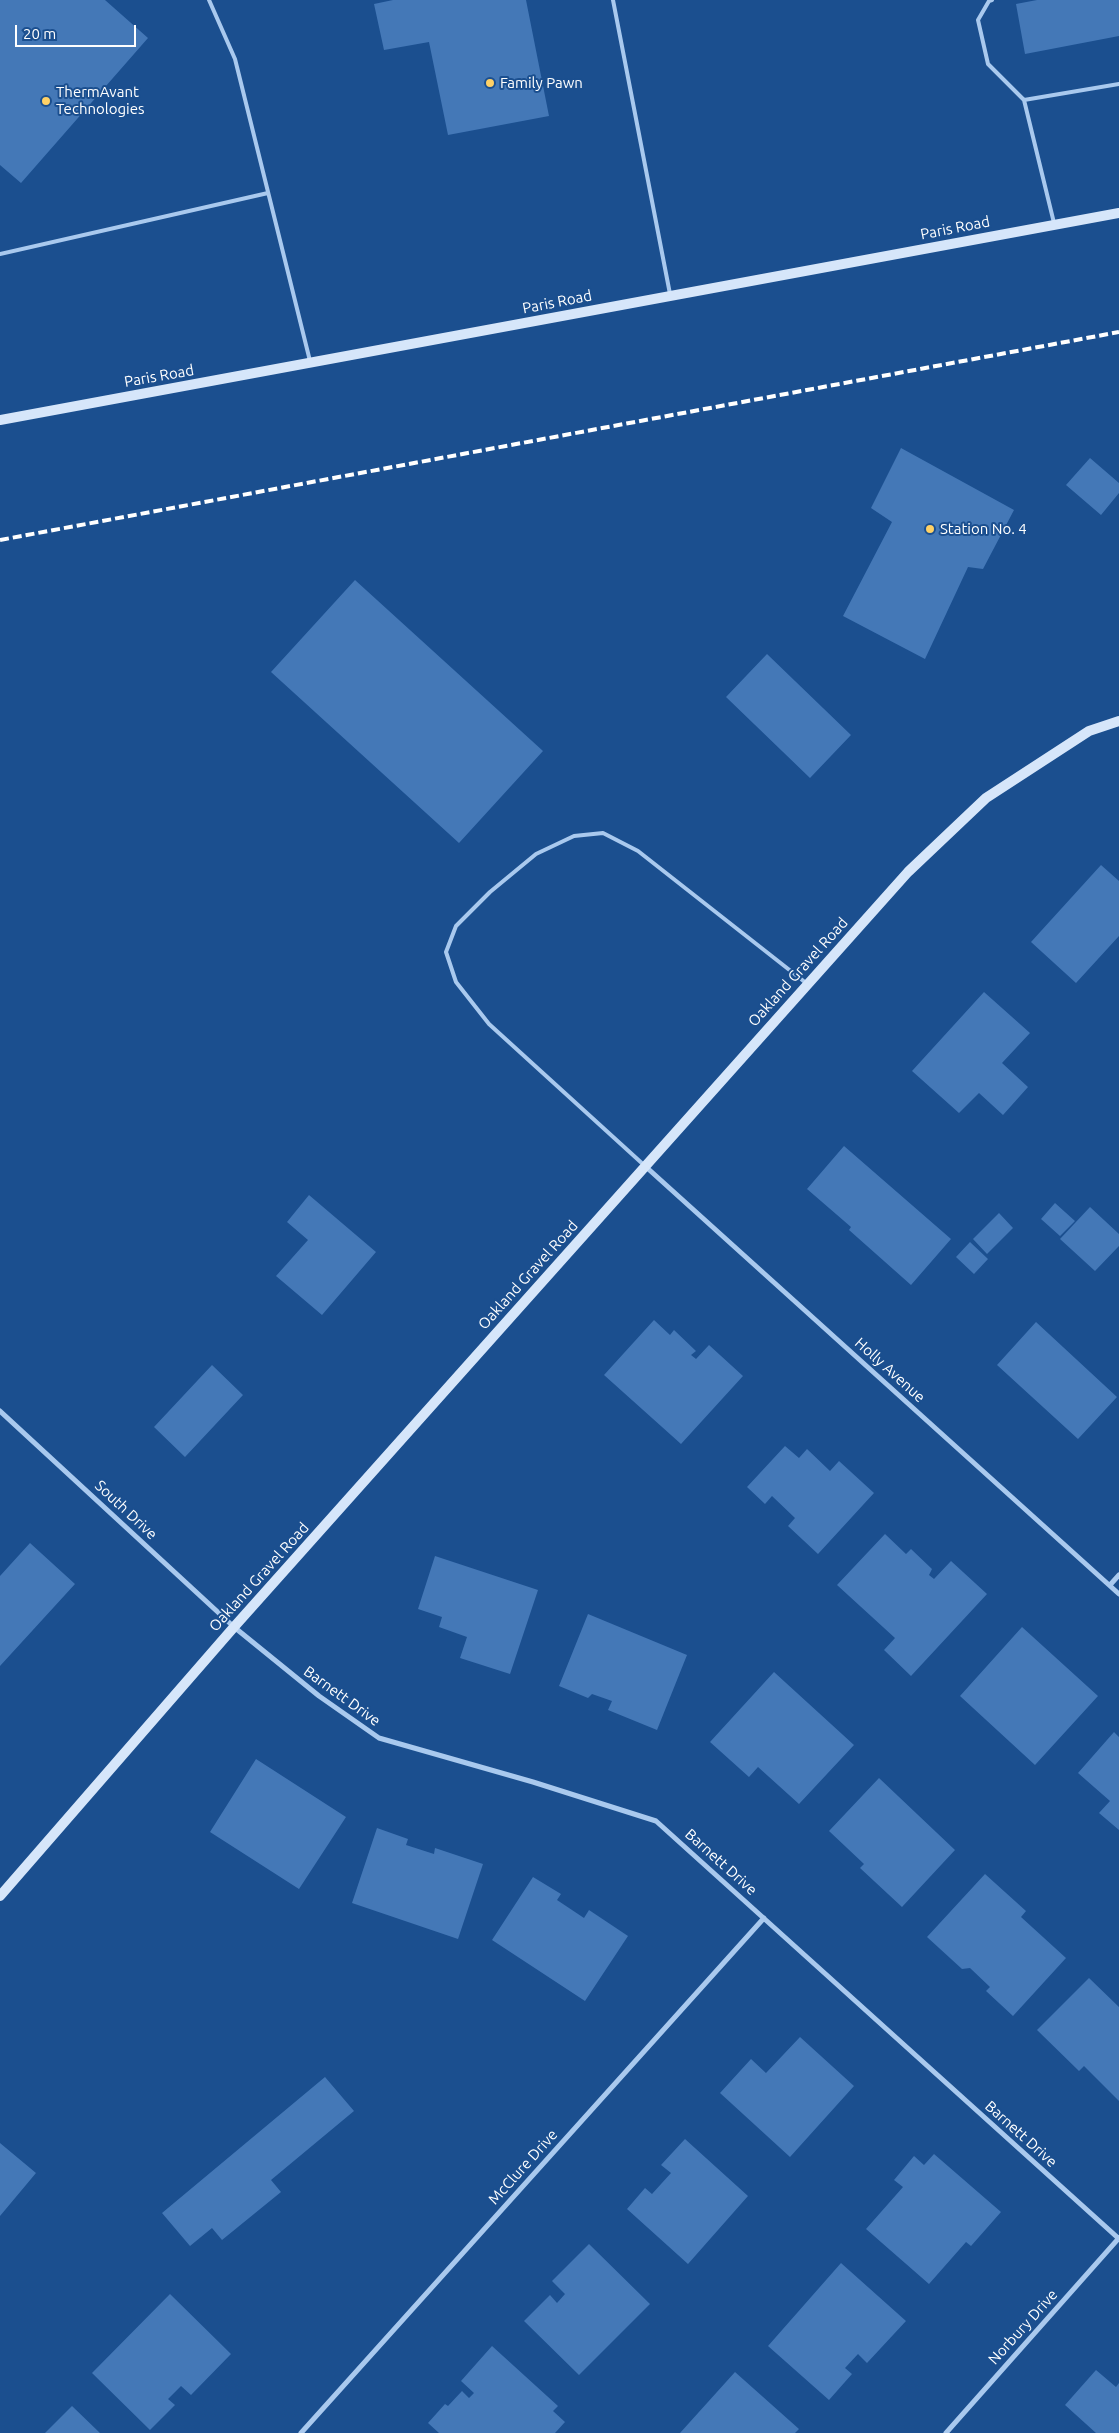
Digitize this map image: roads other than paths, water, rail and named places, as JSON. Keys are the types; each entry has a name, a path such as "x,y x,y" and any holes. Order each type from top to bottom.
{"street":[{"name":"Paris Road","path":"0,420 1119,213"},
{"name":"Oakland Gravel Road","path":"0,1896 234,1627 908,872 986,798 1089,731 1119,721"},
{"name":"Holly Avenue","path":"645,1166 1119,1594"},
{"name":"South Drive","path":"0,1411 234,1627"},
{"path":"1110,1585 1119,1575"},
{"name":"Barnett Drive","path":"234,1627 319,1696 379,1738 505,1773 656,1821 1119,2238"},
{"name":"McClure Drive","path":"301,2433 764,1918"},
{"name":"Norbury Drive","path":"946,2433 1119,2238"}],"lane":[{"path":"209,0 235,59 310,363"},
{"path":"613,0 671,296"},
{"path":"992,0 989,1 978,20 988,64 1024,100 1054,225"},
{"path":"1024,100 1119,84"},
{"path":"0,254 268,193"},
{"path":"645,1166 489,1024 456,982 446,952 456,926 490,892 536,854 574,836 603,833 638,851 807,984"}],"railway":[{"path":"0,540 1119,332"}],"place":[{"name":"Family Pawn","path":"490,83"},
{"name":"ThermAvant Technologies","path":"46,101"},
{"name":"Station No. 4","path":"930,529"}]}
